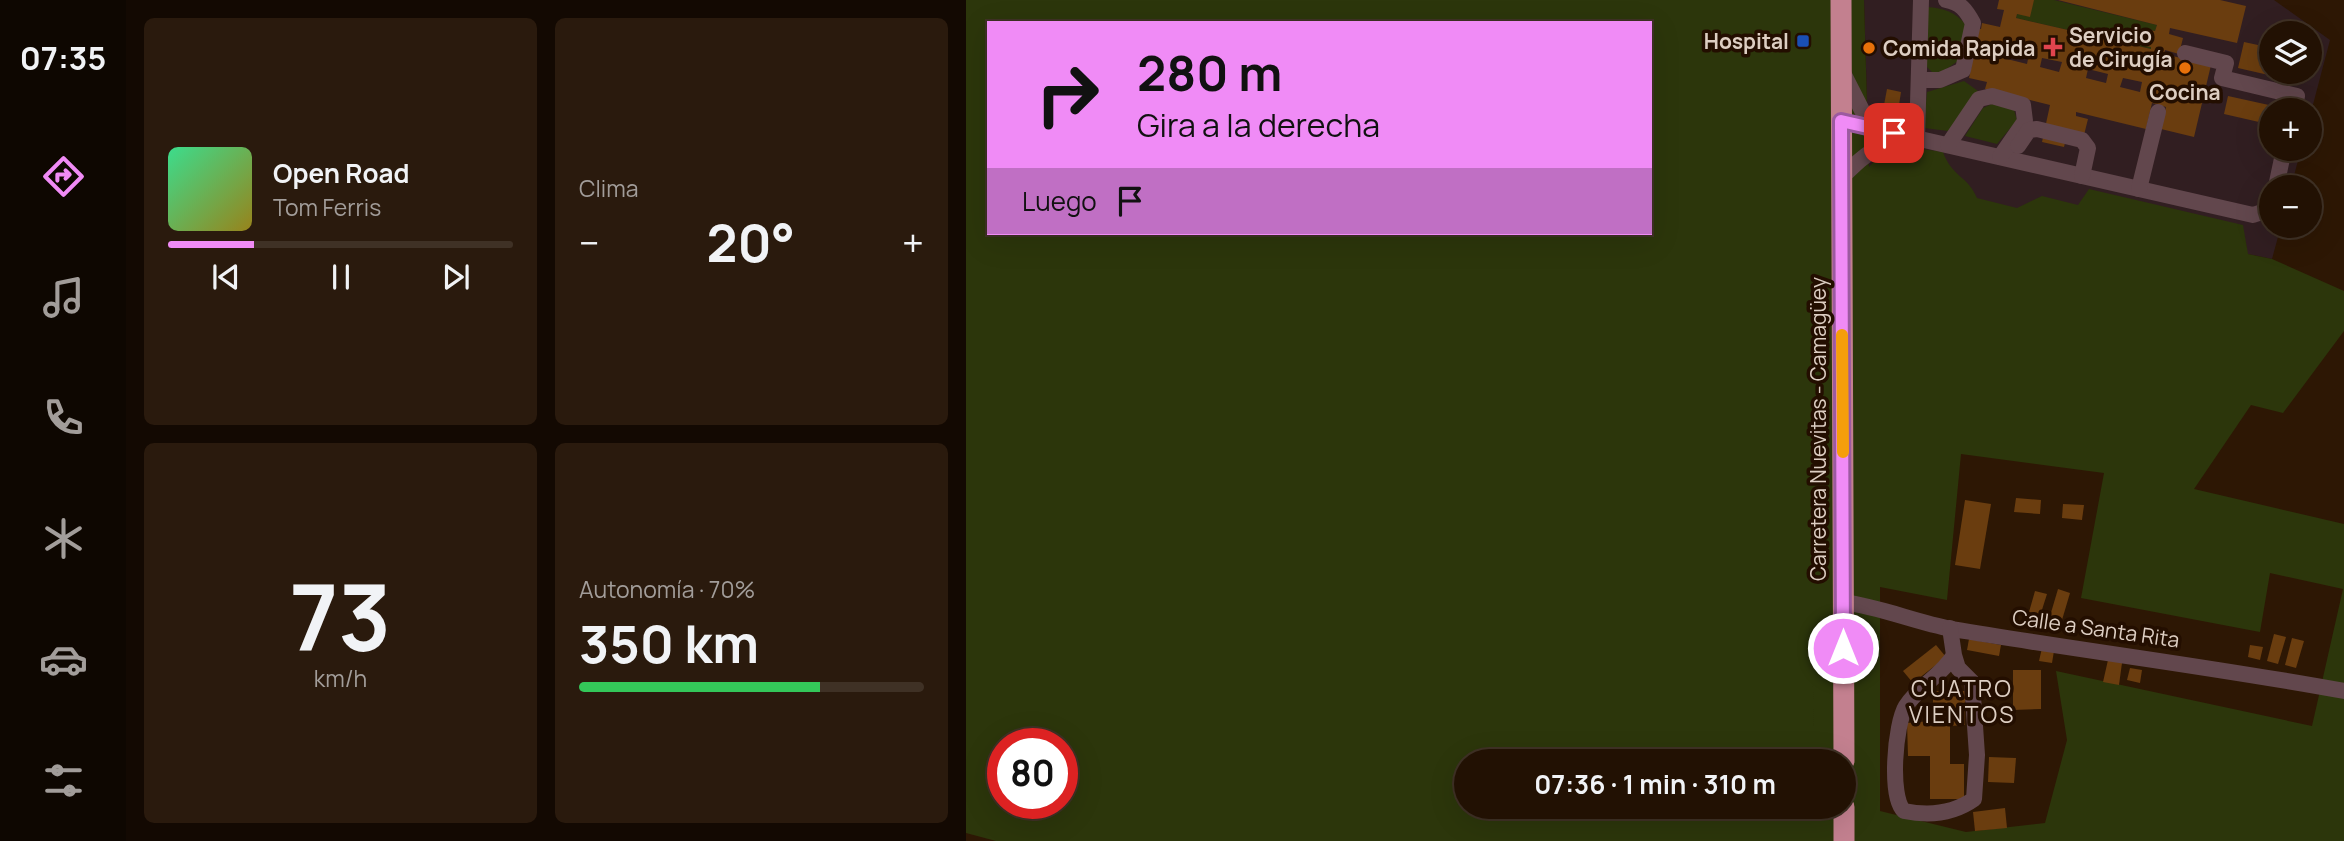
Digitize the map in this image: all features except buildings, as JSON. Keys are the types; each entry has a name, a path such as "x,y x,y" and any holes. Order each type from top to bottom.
{"highway":[{"name":"Carretera Nuevitas - Camagüey","path":"1840,0 1844,749"},
{"path":"1844,819 1844,841"}],"street":[{"name":"Carretera Nuevitas - Camagüey","path":"1830,0 1833,194 1842,223"},
{"path":"1850,0 1852,90"},
{"path":"1917,138 1921,0"},
{"path":"1919,80 1940,80 1963,69 1973,23 1965,9 1956,2 1946,0"},
{"path":"2185,54 2225,63 2222,78 2296,98"},
{"path":"1841,68 1871,128"},
{"path":"1948,145 1979,99 1992,96 2023,105 2025,121 2004,158"},
{"path":"2139,189 2158,112"},
{"path":"1841,121 2253,215 2259,213"},
{"path":"2004,158 2029,131 2037,129 2082,140 2088,148 2082,176"},
{"path":"1841,178 1867,153 1884,143 1917,138"},
{"name":"Calle a Santa Rita","path":"1843,602 1950,628 2226,669 2344,691"},
{"path":"1950,628 1958,668 1972,682 1977,755 1974,799 1960,809 1923,815 1904,811 1897,801 1896,760 1903,715 1906,706 1945,670 1954,655"}],"shaded area":[{"path":"1864,0 2274,0 2303,21 2259,21 2259,84 2318,84 2315,98 2259,98 2259,161 2298,161 2294,175 2259,175 2259,238 2278,238 2272,259 2248,254 2073,322 1869,169"},
{"path":"2322,34 2330,40 2322,70"}],"green space":[{"path":"966,0 1864,0 1868,137 1873,138 1868,143 1869,167 1885,153 1902,148 1943,152 1951,167 1969,185 1977,198 2017,208 2042,196 2078,205 2089,189 2243,225 2248,254 2272,259 2344,291 2344,331 2283,413 2251,405 2194,489 2344,524 2344,841 996,841 966,833","holes":["1961,454 2104,473 2081,598 2260,632 2270,573 2343,589 2312,726 2056,671 2067,740 2045,823 1966,832 1880,811 1880,587 1947,600"]},
{"path":"2032,0 2054,0 2157,25 2155,31 2149,30 2145,45 2151,49 2016,18 2017,14 2030,16"},
{"path":"1927,7 1949,12 1966,25 1958,61 1942,72 1932,72 1926,66"},
{"path":"1964,81 1978,91 1948,131 1924,128 1927,92"},
{"path":"1992,104 2014,110 2017,120 1997,144 1965,136 1983,108"}],"slow traffic":[{"path":"1842,335 1843,452"}],"place":[{"name":"Hospital","path":"1803,41"},
{"name":"Servicio de Cirugía","path":"2053,47"},
{"name":"Comida Rapida","path":"1869,48"},
{"name":"Cocina","path":"2185,68"}],"district":[{"name":"CUATRO VIENTOS","path":"1962,701"}],"route":[{"path":"1843,648 1841,121 1894,133"}]}
